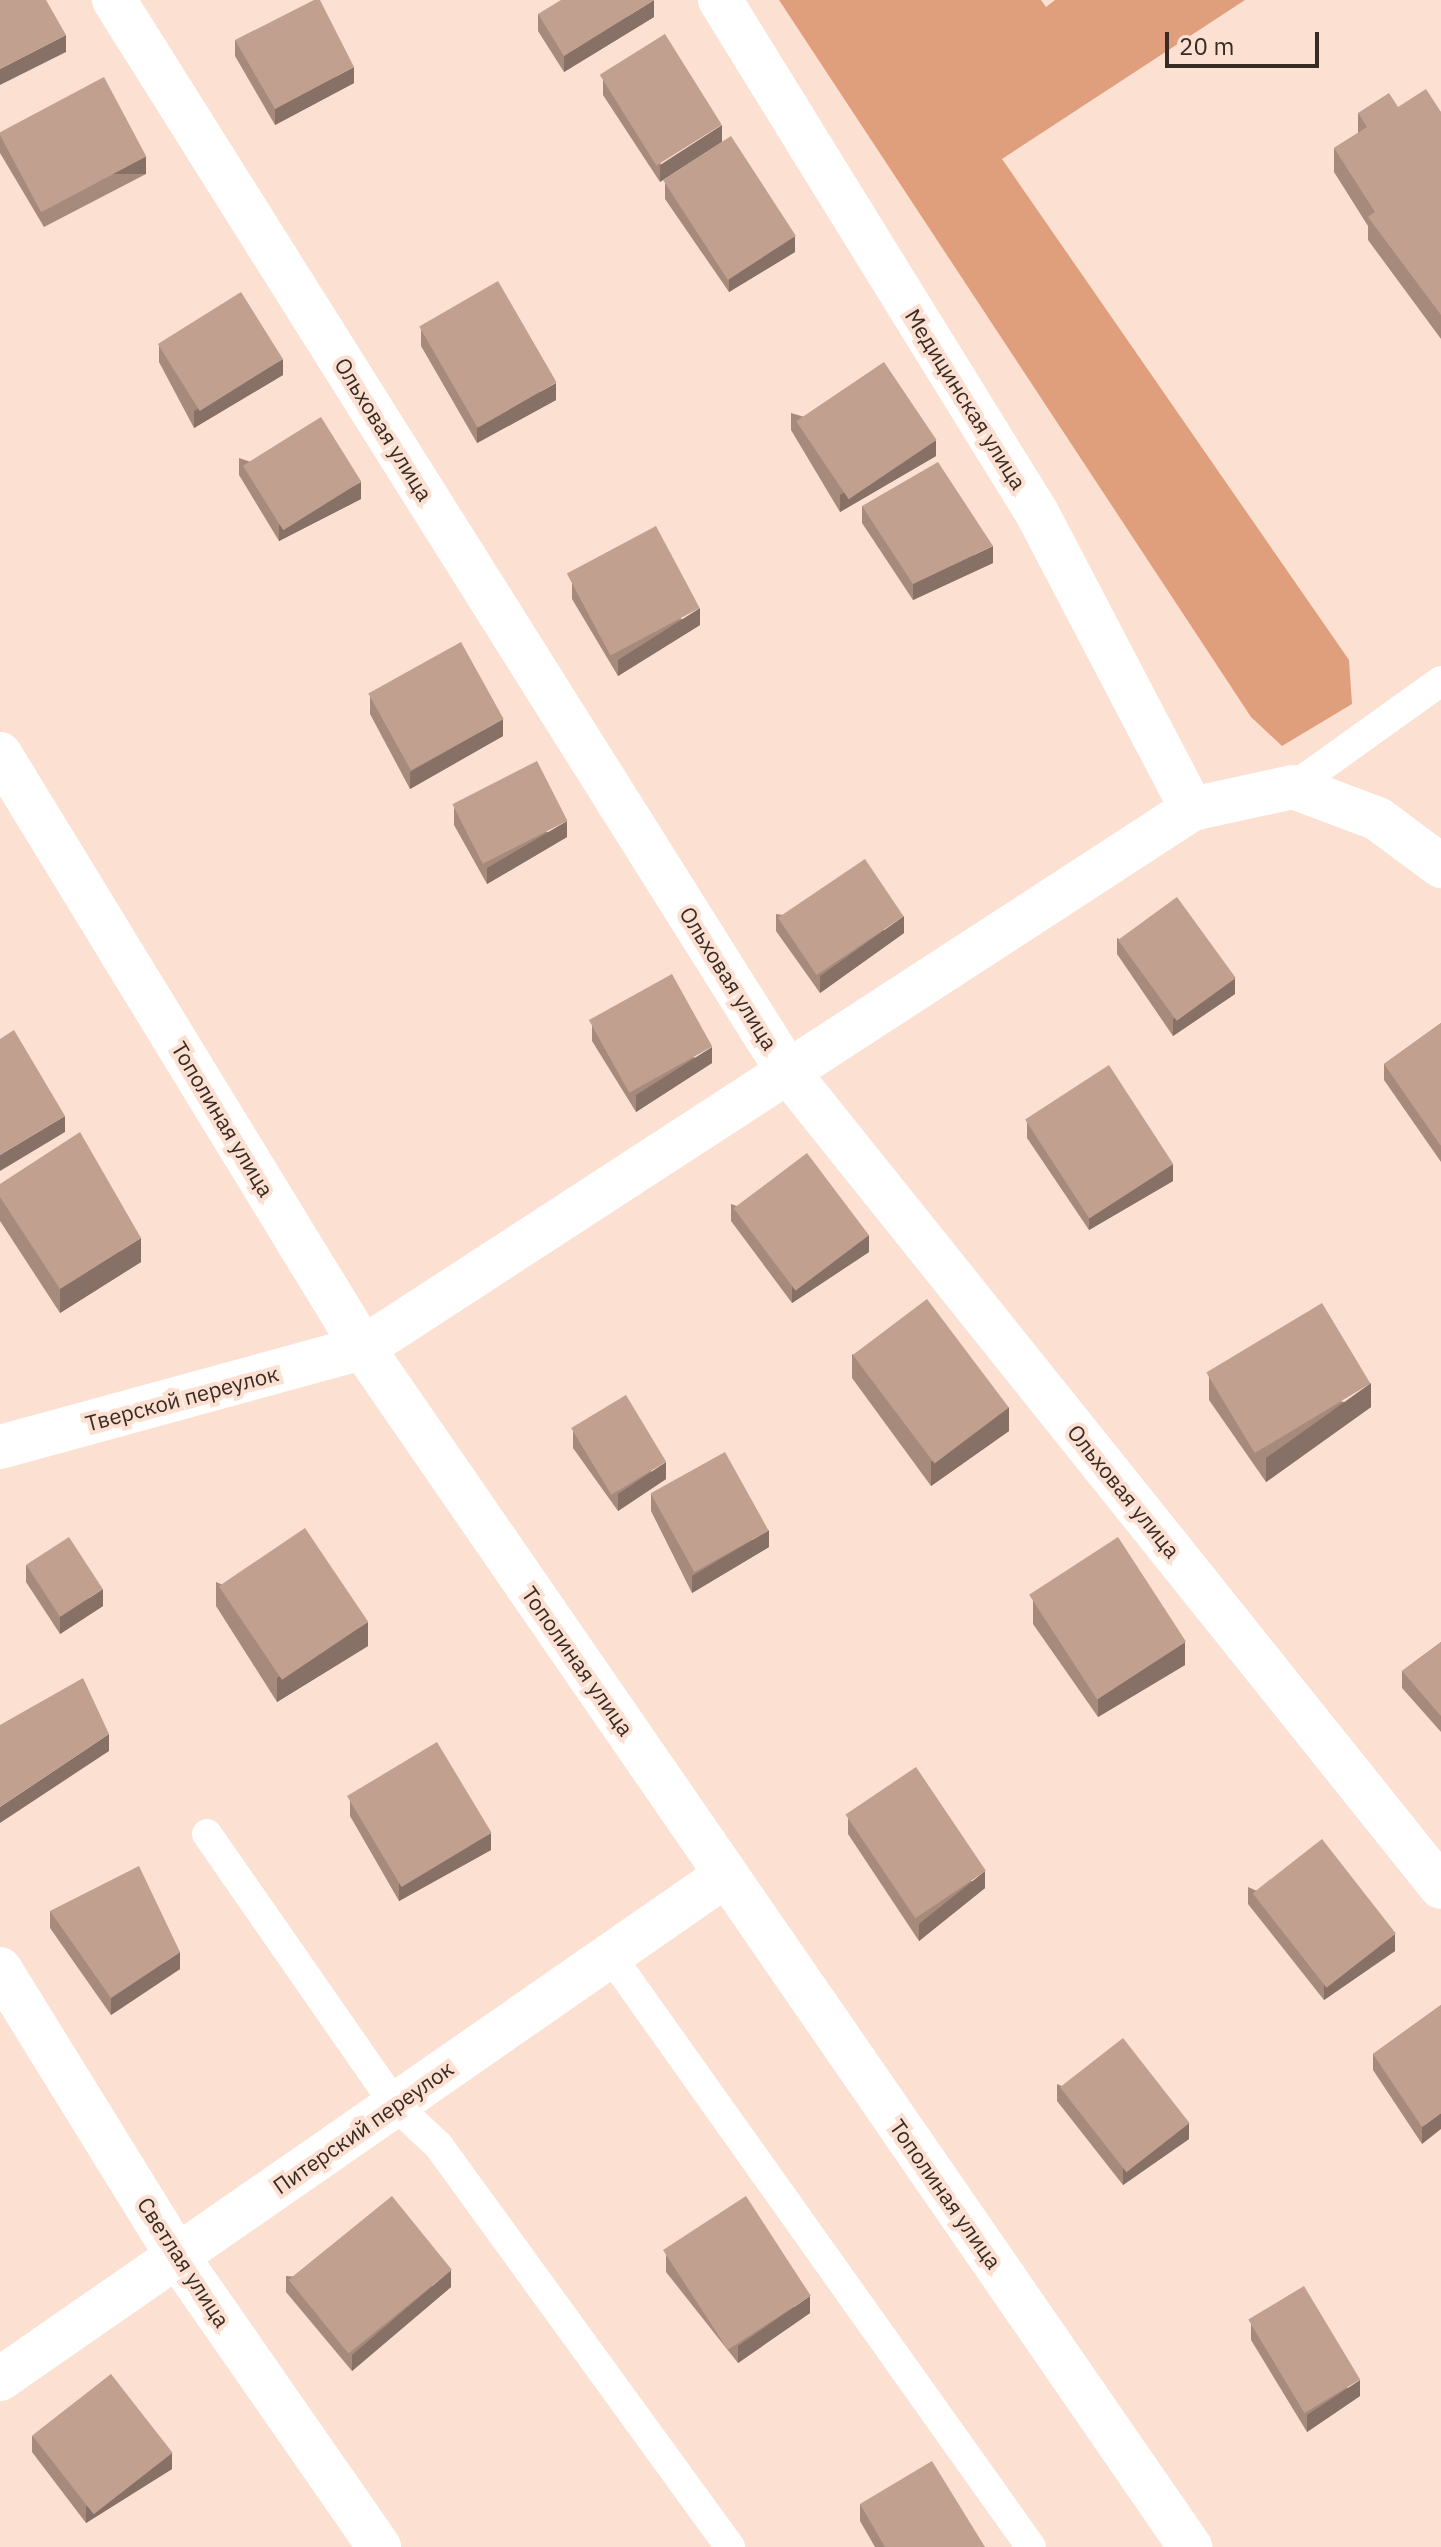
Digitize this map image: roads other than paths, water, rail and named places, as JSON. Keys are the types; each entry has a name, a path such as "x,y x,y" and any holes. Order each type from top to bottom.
{"street":[{"name":"Ольховая улица","path":"114,0 788,1072 1441,1887"},
{"name":"Медицинская улица","path":"720,0 1037,513 1192,809"},
{"name":"Тополиная улица","path":"0,754 363,1348 1190,2547"},
{"path":"788,1072 1192,809 1293,787 1378,819 1441,866"},
{"name":"Тверской переулок","path":"0,1447 363,1348 788,1072"},
{"name":"Питерский переулок","path":"0,2379 726,1875"},
{"name":"Светлая улица","path":"0,1969 177,2256 379,2547"}],"lane":[{"path":"1293,787 1441,681"},
{"path":"207,1834 395,2105 438,2145 730,2547"},
{"path":"610,1955 1031,2547"}]}
